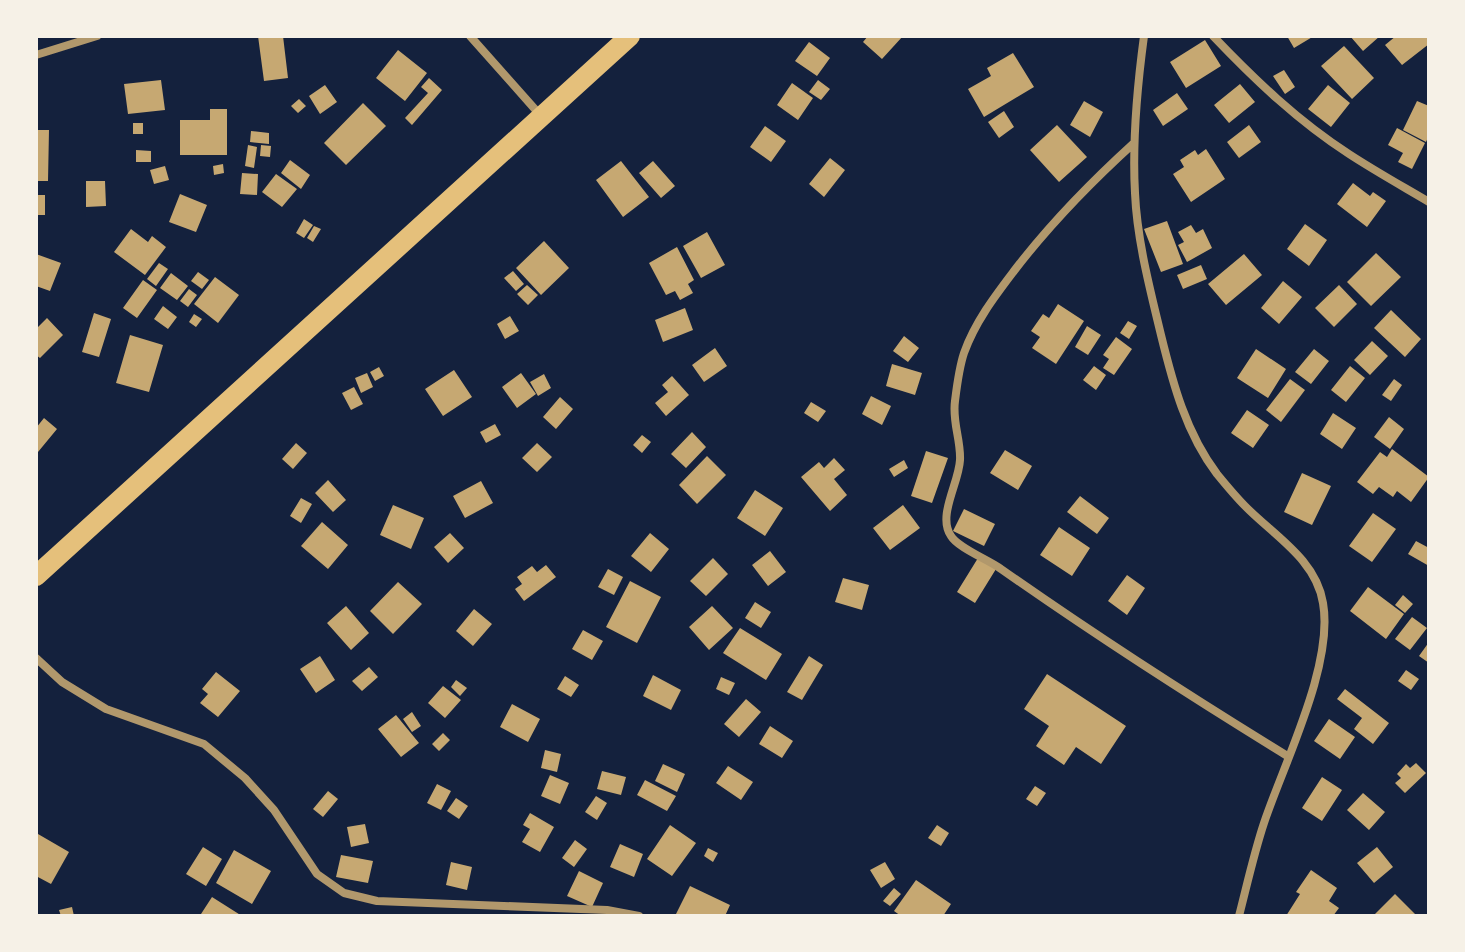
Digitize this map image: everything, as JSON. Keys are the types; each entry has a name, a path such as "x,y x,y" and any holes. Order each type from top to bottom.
{"main road":[{"path":"36,576 630,36"}],"street":[{"path":"36,55 97,36"},
{"path":"470,36 541,117"},
{"path":"1144,36 1136,95 1135,196 1147,277 1181,408 1200,448 1217,473 1245,506 1305,562 1323,604 1323,635 1310,698 1265,821 1239,916"},
{"path":"1213,36 1249,73 1307,124 1349,155 1429,202"},
{"path":"1134,143 1087,185 1042,234 976,326 964,355 955,400 955,430 960,459 948,511 948,534 1099,638 1289,757"},
{"path":"36,658 62,682 106,709 204,744 245,778 274,810 317,874 344,893 377,901 580,909 639,916"}],"building":[{"path":"258,36 283,36 288,78 264,81"},
{"path":"868,36 903,36 882,59 863,42"},
{"path":"1287,36 1314,36 1294,48"},
{"path":"1350,36 1380,36 1363,51"},
{"path":"1396,36 1429,36 1429,44 1402,65 1385,45"},
{"path":"1205,40 1221,66 1186,88 1170,62"},
{"path":"809,42 830,58 817,76 795,61"},
{"path":"1344,46 1374,78 1352,99 1321,66"},
{"path":"398,50 427,73 405,101 376,78"},
{"path":"1013,53 1034,87 984,117 968,89 991,76 987,68"},
{"path":"1284,70 1295,87 1285,94 1273,76"},
{"path":"429,78 442,90 412,125 405,118 428,93 421,87"},
{"path":"161,80 165,110 128,114 124,84"},
{"path":"818,80 830,89 821,100 809,92"},
{"path":"792,83 813,98 798,120 777,105"},
{"path":"1240,84 1255,102 1229,123 1214,105"},
{"path":"325,85 337,102 320,114 309,96"},
{"path":"1328,85 1350,103 1331,127 1308,109"},
{"path":"1177,93 1188,109 1163,126 1153,110"},
{"path":"299,99 306,106 298,113 291,106"},
{"path":"1084,101 1103,112 1090,137 1070,125"},
{"path":"1417,101 1429,106 1429,135 1426,142 1403,130"},
{"path":"363,103 386,126 346,165 324,143"},
{"path":"210,109 227,109 227,155 180,155 180,120 210,120"},
{"path":"1004,111 1014,127 999,138 988,122"},
{"path":"133,123 143,123 143,134 133,134"},
{"path":"1057,125 1087,157 1059,182 1030,150"},
{"path":"1249,125 1261,142 1239,158 1227,142"},
{"path":"765,126 786,141 771,162 750,147"},
{"path":"1397,128 1425,143 1412,169 1398,162 1403,153 1388,145"},
{"path":"36,130 49,130 48,181 36,181"},
{"path":"251,131 269,133 269,144 250,142"},
{"path":"248,145 257,147 254,168 245,166"},
{"path":"261,145 271,146 270,157 260,156"},
{"path":"1206,149 1225,179 1191,202 1173,174 1184,167 1180,160 1195,150 1198,155"},
{"path":"136,150 151,151 151,162 136,162"},
{"path":"830,158 845,170 824,197 809,184"},
{"path":"290,160 310,175 301,189 281,173"},
{"path":"621,161 649,197 623,217 596,180"},
{"path":"653,161 675,186 661,198 639,173"},
{"path":"223,164 224,173 214,175 213,166"},
{"path":"165,166 169,180 154,184 150,170"},
{"path":"242,173 258,174 257,195 240,194"},
{"path":"276,174 297,189 282,207 262,192"},
{"path":"86,181 105,181 106,206 86,207"},
{"path":"1353,183 1370,196 1373,192 1386,201 1367,227 1337,204"},
{"path":"180,194 207,205 196,232 169,222"},
{"path":"36,195 45,195 45,215 36,215"},
{"path":"304,219 313,225 304,238 296,233"},
{"path":"1167,221 1183,264 1161,272 1144,229"},
{"path":"1305,224 1327,240 1309,266 1287,249"},
{"path":"1191,225 1196,233 1203,229 1212,248 1187,262 1178,245 1184,242 1178,232"},
{"path":"314,226 321,229 313,242 307,238"},
{"path":"131,229 148,242 152,236 166,247 145,275 114,252"},
{"path":"707,232 725,265 701,278 683,246"},
{"path":"544,241 569,268 541,295 516,268"},
{"path":"677,247 694,280 688,284 693,293 680,300 675,291 666,295 649,263"},
{"path":"1376,253 1401,277 1371,306 1347,282"},
{"path":"36,254 61,263 50,291 36,286"},
{"path":"1244,254 1262,275 1226,305 1208,284"},
{"path":"159,263 168,269 156,286 147,279"},
{"path":"1201,265 1207,279 1183,289 1177,275"},
{"path":"513,271 524,284 516,291 504,278"},
{"path":"198,272 209,280 202,289 191,281"},
{"path":"171,273 188,286 177,300 160,288"},
{"path":"215,277 239,295 218,323 194,304"},
{"path":"143,280 157,290 137,318 123,308"},
{"path":"1283,281 1302,297 1279,324 1261,308"},
{"path":"527,285 538,295 528,305 517,294"},
{"path":"1339,285 1357,304 1334,327 1315,308"},
{"path":"189,289 197,295 188,307 180,301"},
{"path":"1058,304 1084,321 1056,364 1032,348 1040,337 1031,331 1043,314 1049,318"},
{"path":"163,306 177,317 168,329 154,319"},
{"path":"685,308 693,330 663,342 655,320"},
{"path":"1391,310 1421,339 1405,357 1374,328"},
{"path":"94,313 111,319 99,357 82,352"},
{"path":"194,314 202,319 196,327 189,322"},
{"path":"510,316 519,331 505,339 497,324"},
{"path":"47,318 63,335 40,358 36,355 36,329"},
{"path":"1128,321 1137,326 1129,339 1120,333"},
{"path":"1087,326 1101,335 1088,355 1075,347"},
{"path":"130,335 163,345 149,392 116,383"},
{"path":"904,336 919,348 908,362 893,351"},
{"path":"1116,337 1132,349 1114,375 1103,368 1109,359 1103,355"},
{"path":"1372,341 1388,356 1370,375 1354,360"},
{"path":"715,348 727,366 704,382 692,365"},
{"path":"1256,349 1286,369 1268,398 1237,378"},
{"path":"1314,349 1329,361 1311,384 1295,372"},
{"path":"892,364 922,373 915,395 886,386"},
{"path":"1094,366 1106,375 1096,390 1083,380"},
{"path":"1350,366 1365,378 1346,402 1331,390"},
{"path":"379,367 384,376 375,381 370,372"},
{"path":"454,370 472,397 443,416 425,389"},
{"path":"367,373 373,387 361,393 355,378"},
{"path":"521,373 536,394 517,408 502,387"},
{"path":"544,374 551,388 538,396 530,382"},
{"path":"672,376 689,395 666,416 655,403 668,392 662,385"},
{"path":"1290,379 1305,390 1281,422 1266,410"},
{"path":"1394,379 1402,385 1391,401 1382,395"},
{"path":"354,387 363,404 351,410 342,393"},
{"path":"871,396 891,406 882,425 862,414"},
{"path":"560,397 573,409 556,429 543,417"},
{"path":"811,402 826,411 818,422 804,413"},
{"path":"1247,410 1269,425 1253,448 1231,433"},
{"path":"1333,413 1356,428 1342,449 1320,434"},
{"path":"1389,417 1404,429 1390,449 1374,437"},
{"path":"44,418 57,429 38,452 36,428"},
{"path":"495,424 501,435 486,443 480,432"},
{"path":"692,432 706,447 686,468 671,454"},
{"path":"642,435 651,442 642,453 633,445"},
{"path":"296,443 307,453 293,469 282,459"},
{"path":"537,443 552,457 537,472 522,458"},
{"path":"1392,449 1429,477 1411,502 1397,491 1393,497 1379,487 1373,494 1357,482 1380,452 1387,457"},
{"path":"1005,450 1032,466 1018,490 990,473"},
{"path":"926,451 948,458 932,503 911,496"},
{"path":"707,456 726,475 697,504 679,485"},
{"path":"834,458 845,470 834,479 847,495 830,511 801,477 819,462 824,468"},
{"path":"904,460 908,468 894,477 889,469"},
{"path":"1302,473 1331,486 1312,525 1284,512"},
{"path":"328,480 346,500 333,512 315,493"},
{"path":"481,481 493,503 465,518 453,496"},
{"path":"755,490 783,508 765,536 737,518"},
{"path":"1080,496 1109,518 1097,534 1067,512"},
{"path":"301,498 312,504 301,523 290,516"},
{"path":"393,505 424,518 411,549 380,535"},
{"path":"903,505 920,528 890,550 873,528"},
{"path":"964,509 995,524 984,546 953,531"},
{"path":"1373,513 1396,529 1372,562 1349,546"},
{"path":"322,522 348,545 328,569 301,546"},
{"path":"1059,527 1090,548 1072,576 1040,555"},
{"path":"450,533 464,548 448,563 434,547"},
{"path":"650,533 669,549 651,572 631,556"},
{"path":"1416,541 1429,548 1429,566 1408,554"},
{"path":"770,551 786,572 768,586 752,565"},
{"path":"713,558 728,574 706,596 690,581"},
{"path":"978,558 996,569 975,603 957,592"},
{"path":"546,565 556,577 524,601 515,589 522,584 517,577 532,566 537,572"},
{"path":"608,569 623,577 614,595 598,587"},
{"path":"1127,575 1145,588 1127,615 1108,601"},
{"path":"843,578 869,585 862,610 835,602"},
{"path":"630,581 661,597 637,643 606,627"},
{"path":"398,582 422,604 393,634 370,611"},
{"path":"1368,587 1404,614 1386,639 1350,611"},
{"path":"1403,595 1413,604 1405,613 1395,605"},
{"path":"755,602 771,612 761,628 745,618"},
{"path":"346,606 369,633 351,650 327,623"},
{"path":"712,606 733,628 709,650 689,627"},
{"path":"474,609 492,624 473,646 456,631"},
{"path":"1412,617 1427,628 1410,650 1395,639"},
{"path":"740,628 782,654 766,680 723,653"},
{"path":"583,630 603,641 592,660 572,649"},
{"path":"1429,642 1429,663 1419,656"},
{"path":"320,656 335,680 316,693 300,669"},
{"path":"809,656 823,665 802,700 787,692"},
{"path":"369,667 378,677 362,691 352,681"},
{"path":"1406,670 1419,679 1411,690 1398,681"},
{"path":"216,672 240,691 218,717 200,703 208,694 202,689"},
{"path":"1047,674 1126,726 1101,764 1076,747 1064,765 1036,746 1049,726 1024,709"},
{"path":"653,675 681,690 671,710 643,696"},
{"path":"565,676 579,685 571,697 557,689"},
{"path":"721,677 735,683 729,695 716,689"},
{"path":"456,680 467,688 460,696 451,687"},
{"path":"443,686 461,700 445,718 428,703"},
{"path":"1345,689 1389,723 1373,744 1354,729 1362,718 1337,699"},
{"path":"746,699 761,712 739,737 724,724"},
{"path":"512,704 540,719 528,742 500,727"},
{"path":"412,712 421,726 412,732 403,719"},
{"path":"396,715 419,743 401,757 378,729"},
{"path":"1329,719 1355,737 1340,759 1314,741"},
{"path":"770,726 793,741 782,758 759,744"},
{"path":"443,733 450,740 439,751 432,744"},
{"path":"545,750 561,754 557,772 541,768"},
{"path":"1416,763 1426,773 1405,793 1395,783 1401,778 1397,774 1406,764 1410,768"},
{"path":"663,764 685,774 677,792 655,781"},
{"path":"728,766 753,782 741,800 716,783"},
{"path":"602,771 626,777 621,795 597,789"},
{"path":"550,775 569,783 560,804 541,796"},
{"path":"1322,777 1342,790 1322,821 1302,808"},
{"path":"645,780 676,796 667,811 637,795"},
{"path":"437,784 451,791 441,810 427,803"},
{"path":"1035,786 1046,793 1037,806 1026,799"},
{"path":"328,791 338,799 323,817 313,809"},
{"path":"1363,793 1385,812 1369,830 1347,810"},
{"path":"596,796 607,803 597,820 585,812"},
{"path":"456,798 468,806 459,819 447,811"},
{"path":"530,813 554,827 540,852 522,842 530,829 523,825"},
{"path":"365,824 369,843 351,847 347,827"},
{"path":"670,825 696,843 672,876 647,859"},
{"path":"937,825 949,833 941,846 928,838"},
{"path":"38,834 69,852 51,884 36,876"},
{"path":"575,840 587,849 574,867 562,858"},
{"path":"620,844 643,854 634,877 610,867"},
{"path":"203,847 222,859 206,886 186,874"},
{"path":"1377,847 1393,867 1374,883 1357,863"},
{"path":"708,848 718,853 713,862 704,856"},
{"path":"234,850 271,871 252,904 216,883"},
{"path":"341,855 373,861 368,883 336,877"},
{"path":"451,862 472,867 467,890 446,885"},
{"path":"885,862 895,879 881,888 870,870"},
{"path":"1311,870 1337,888 1329,901 1339,908 1333,916 1286,916 1300,894 1296,892"},
{"path":"579,871 603,883 592,907 567,896"},
{"path":"916,880 951,904 943,916 901,916 894,911"},
{"path":"690,886 730,905 725,916 675,916"},
{"path":"894,888 901,894 890,906 883,901"},
{"path":"1395,894 1417,916 1373,916"},
{"path":"212,897 242,916 203,916 201,914"},
{"path":"72,907 74,916 61,916 59,910"}]}
